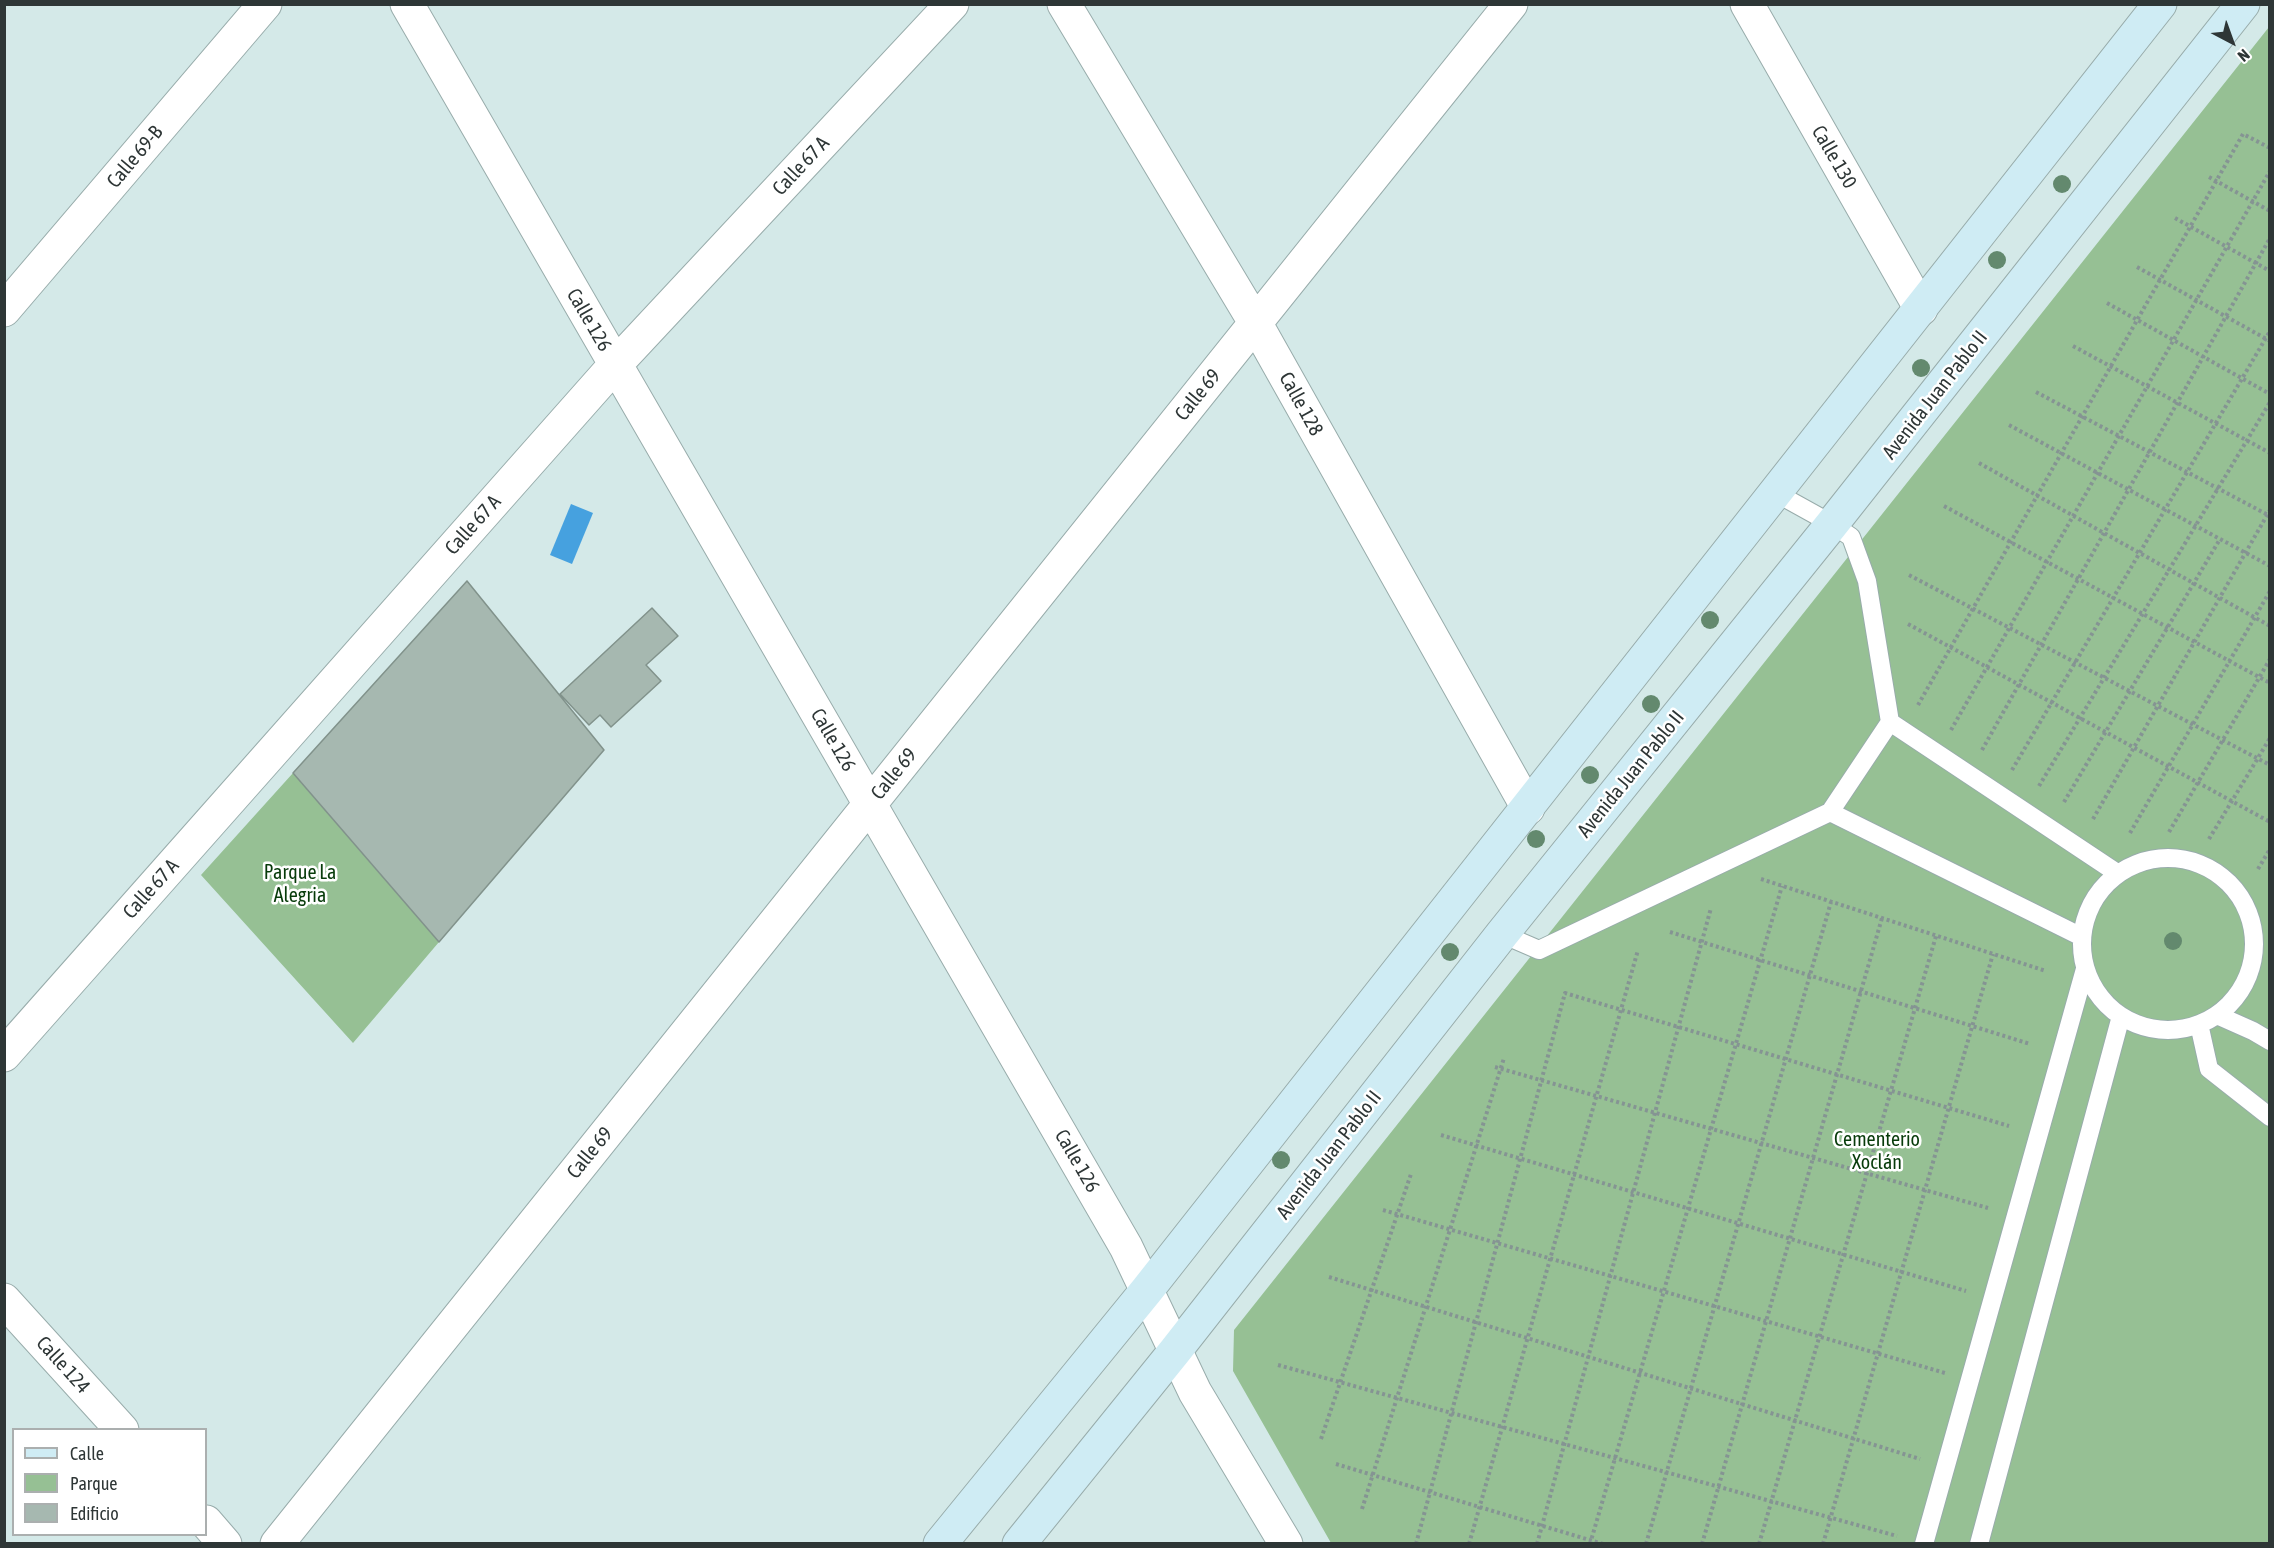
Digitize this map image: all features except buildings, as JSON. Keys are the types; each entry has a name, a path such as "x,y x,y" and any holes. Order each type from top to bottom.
{"main road":[{"path":"940,1544 1147,1290 2160,4"},
{"name":"Avenida Juan Pablo II","path":"1019,1544 1175,1351 1502,934 1832,524 2243,4"}],"street":[{"name":"Calle 69-B","path":"4,310 265,4"},
{"name":"Calle 126","path":"407,4 1126,1247 1196,1392 1286,1544"},
{"name":"Calle 67 A","path":"4,1055 615,365 952,4"},
{"name":"Calle 128","path":"1064,4 1256,324 1528,808"},
{"name":"Calle 69","path":"277,1544 1512,4"},
{"name":"Calle 130","path":"1748,4 1921,309"},
{"name":"Calle 124","path":"4,1300 120,1428"},
{"path":"207,1523 225,1544"}],"lane":[{"path":"1502,934 1539,950 1830,812 1890,722 1867,581 1851,537 1776,493"},
{"path":"1890,722 2117,873"},
{"path":"1830,812 2082,936"},
{"path":"2172,857 2200,863 2224,877 2242,899 2253,926 2254,953 2247,979 2232,1002 2217,1015 2199,1024 2176,1030 2153,1029 2130,1021 2110,1009 2095,991 2085,969 2082,936 2087,912 2100,890 2117,873 2144,861 2172,857"},
{"path":"2253,926 2270,940"},
{"path":"1924,1544 2085,969"},
{"path":"2217,1015 2270,1041"},
{"path":"1979,1544 2121,1016"},
{"path":"2199,1024 2209,1069 2270,1117"}],"path":[{"path":"1918,705 2243,134 2270,148"},
{"path":"1949,733 2270,171"},
{"path":"2209,177 2270,211"},
{"path":"2175,218 2270,271"},
{"path":"1980,753 2270,238"},
{"path":"2136,267 2267,340"},
{"path":"2107,303 2270,394"},
{"path":"2012,771 2215,423 2267,340 2270,331"},
{"path":"2073,346 2270,453"},
{"path":"2036,392 2269,513 2093,819"},
{"path":"2038,787 2270,402"},
{"path":"2009,425 2270,566"},
{"path":"1979,463 2270,626"},
{"path":"1944,506 2270,683"},
{"path":"2064,802 2220,539"},
{"path":"1909,576 2270,765"},
{"path":"2130,833 2270,591"},
{"path":"1908,624 2270,822"},
{"path":"2169,832 2270,659"},
{"path":"2210,839 2270,738"},
{"path":"2258,869 2270,849"},
{"path":"1761,879 2046,971"},
{"path":"1591,1542 1782,886"},
{"path":"1646,1544 1831,902"},
{"path":"1537,1544 1711,908"},
{"path":"1702,1544 1882,918"},
{"path":"1670,932 2030,1044"},
{"path":"1759,1544 1936,936"},
{"path":"1469,1544 1638,950"},
{"path":"1823,1544 1993,954"},
{"path":"1416,1544 1565,993 2009,1126"},
{"path":"1362,1509 1504,1058"},
{"path":"1495,1067 1988,1208"},
{"path":"1441,1135 1967,1291"},
{"path":"1321,1439 1411,1174"},
{"path":"1383,1210 1945,1373"},
{"path":"1329,1277 1923,1460"},
{"path":"1278,1365 1903,1537"},
{"path":"1336,1464 1542,1525 1591,1542 1604,1544"}],"green space":[{"name":"Cementerio Xoclán","path":"2269,27 2269,1543 1331,1543 1233,1371 1234,1330"},
{"name":"Parque La Alegria","path":"293,773 439,942 353,1043 201,875"}],"water":[{"path":"571,504 593,513 572,564 550,555"}]}
